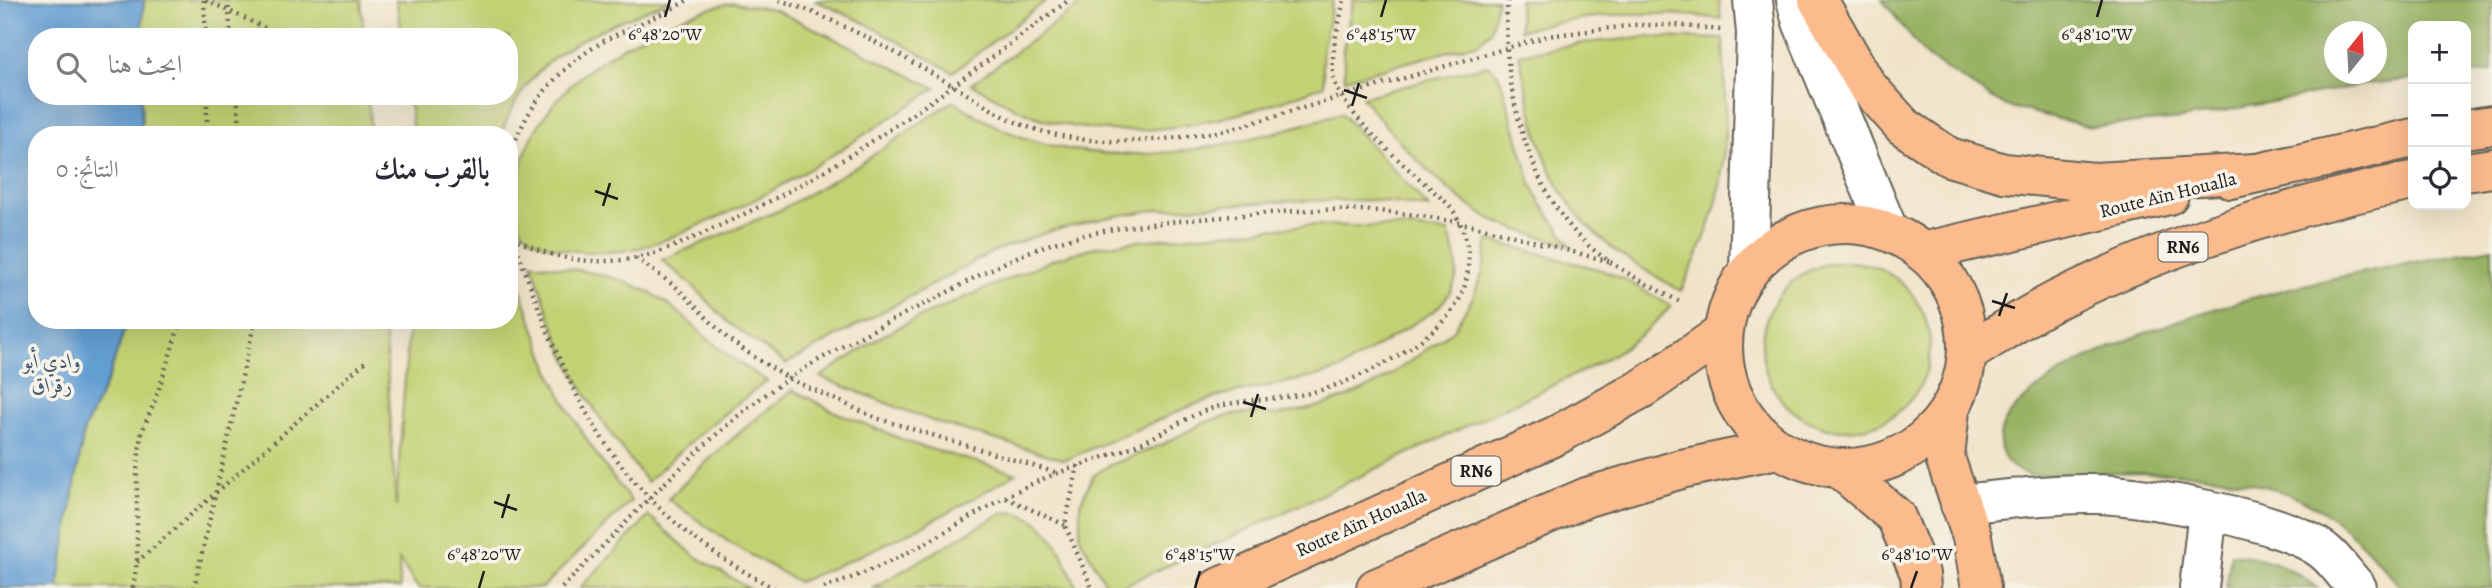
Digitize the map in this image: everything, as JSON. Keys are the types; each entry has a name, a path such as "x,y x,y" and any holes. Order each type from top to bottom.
{"main road":[{"path":"1818,0 1867,86 1903,126 1949,157 2004,173 2094,182 2256,173"},
{"path":"2471,128 2492,125"},
{"name":"Route Aïn Houalla","path":"1922,251 2408,139"},
{"path":"2471,171 2492,168"},
{"name":"RN6","path":"1968,353 2067,295 2123,270 2246,224 2372,189 2408,182"},
{"path":"1852,223 1889,232 1922,251 1948,280 1964,315 1968,353 1962,383 1950,410 1931,433 1905,453 1874,466 1840,469 1808,463 1778,449 1752,426 1734,399 1723,367 1723,333 1731,299 1749,269 1778,243 1813,228 1852,223"},
{"name":"Route Aïn Houalla","path":"1218,588 1557,435 1643,388 1723,333"},
{"path":"1950,410 1945,458 1972,537 1981,588"},
{"path":"1376,588 1587,497 1681,469 1778,449"},
{"path":"1840,469 1896,517 1920,574 1922,588"}],"street":[{"path":"1749,269 1756,33 1753,0"},
{"path":"1796,0 1802,22 1889,232"},
{"path":"1961,504 2092,494 2138,498 2208,511 2267,524 2307,540 2325,551 2357,588"},
{"path":"2199,588 2208,511"}],"path":[{"path":"206,28 205,0 266,28"},
{"path":"228,0 230,28"},
{"path":"518,135 525,117 542,93 583,55 606,40 688,0"},
{"path":"779,0 811,10 845,26 1007,118 1032,128 1081,140 1105,142 1183,138 1228,130 1548,36 1635,25 1676,25 1732,32"},
{"path":"518,240 537,251 560,257 608,261 635,258 706,232 827,170 954,86 1069,0"},
{"path":"824,588 905,554 1006,498 1058,473 1147,440 1195,415 1242,401 1299,395 1330,388 1392,359 1447,317 1465,280 1468,266 1466,238 1449,205 1351,112 1340,96 1333,78 1332,59 1344,0"},
{"path":"1508,0 1506,47 1513,96 1540,179 1554,206 1589,246 1680,302"},
{"path":"207,126 208,105"},
{"path":"238,105 240,126"},
{"path":"562,588 694,454 732,421 790,379 841,346 993,269 1051,244 1129,226 1314,210 1388,212 1461,224 1612,262"},
{"path":"518,253 566,377 603,441 650,499 694,539 742,572 774,588"},
{"path":"635,258 676,287 727,338 790,379 876,418 1058,473"},
{"path":"134,588 138,562 137,471 141,434 156,398 178,329"},
{"path":"194,588 253,329"},
{"path":"138,562 366,361"},
{"path":"1077,465 1065,525 1093,588"},
{"path":"1006,498 1065,525"}],"green space":[{"path":"144,0 361,0 363,28 142,28"},
{"path":"396,0 671,0 617,22 569,47 529,82 518,100 518,28 401,28"},
{"path":"814,0 1047,0 953,72 865,23"},
{"path":"1087,0 1333,0 1322,52 1324,85 1226,117 1156,129 1121,131 1086,128 1042,119 971,84"},
{"path":"1353,0 1497,0 1491,30 1479,43 1345,79 1343,50"},
{"path":"1519,0 1719,0 1721,19 1669,14 1620,15 1571,20 1520,30"},
{"path":"1882,0 2492,0 2492,71 2471,73 2471,21 2408,21 2408,80 2387,82 2387,21 2324,21 2324,84 2367,84 2182,119 2091,127 2003,105 1926,56"},
{"path":"734,3 776,10 936,88 788,182 725,214 658,242 622,251 583,252 554,247 530,237 522,229 518,218 518,182 525,153 546,113 582,76 621,48 667,24 713,7"},
{"path":"1649,37 1723,39 1724,156 1718,195 1702,244 1681,291 1616,251 1592,231 1574,210 1559,187 1539,138 1519,54 1583,43"},
{"path":"1487,65 1500,78 1531,183 1540,202 1571,246 1513,228 1478,212 1423,166 1362,97"},
{"path":"953,101 1015,135 1064,148 1104,153 1184,151 1264,135 1341,113 1429,208 1373,200 1293,201 1161,209 1110,217 1051,231 994,251 786,364 729,323 692,285 662,260 780,210 860,164"},
{"path":"141,105 369,105 370,126 142,126"},
{"path":"410,105 515,105 505,126 412,126"},
{"path":"1310,225 1398,227 1448,232 1457,265 1455,283 1434,311 1341,369 1223,395 1065,460 932,421 820,377 880,337 911,321 1054,259 1095,247 1137,241"},
{"path":"1488,240 1601,270 1624,279 1671,306 1632,342 1587,369 1249,529 1118,588 1108,588 1080,538 1080,504 1093,476 1108,466 1161,445 1208,421 1232,415 1278,415 1313,408 1376,384 1453,330 1472,299 1483,272"},
{"path":"2492,248 2492,588 2401,588 2359,541 2330,516 2298,498 2263,486 2225,478 2145,472 2031,475 2015,468 2003,456 2000,436 2004,423 2017,406 2059,373 2116,345 2207,311 2253,298 2348,275"},
{"path":"1846,262 1878,268 1905,287 1924,314 1930,346 1924,378 1905,405 1878,424 1846,430 1814,424 1787,405 1768,378 1762,346 1768,314 1787,287 1814,268"},
{"path":"532,263 618,279 650,293 678,312 726,354 767,381 705,429 647,482 606,427 580,384 555,330"},
{"path":"518,283 541,348 569,411 631,501 542,588 418,588 399,560 400,588 58,588 84,430 108,379 125,329 385,329 396,507 408,329 518,329"},
{"path":"793,390 833,411 916,445 1016,473 910,532 798,582 730,543 668,499 728,442"},
{"path":"1007,512 1021,514 1044,528 1060,550 1077,588 873,588 995,517"},
{"path":"649,516 695,556 748,588 580,588"},
{"path":"2231,554 2255,557 2277,564 2317,588 2226,588"}],"water":[{"name":"وادي أبو رقراق","path":"0,0 144,0 142,28 28,28 28,105 141,105 142,126 28,126 28,329 125,329 108,379 84,430 58,588 0,588"}]}
